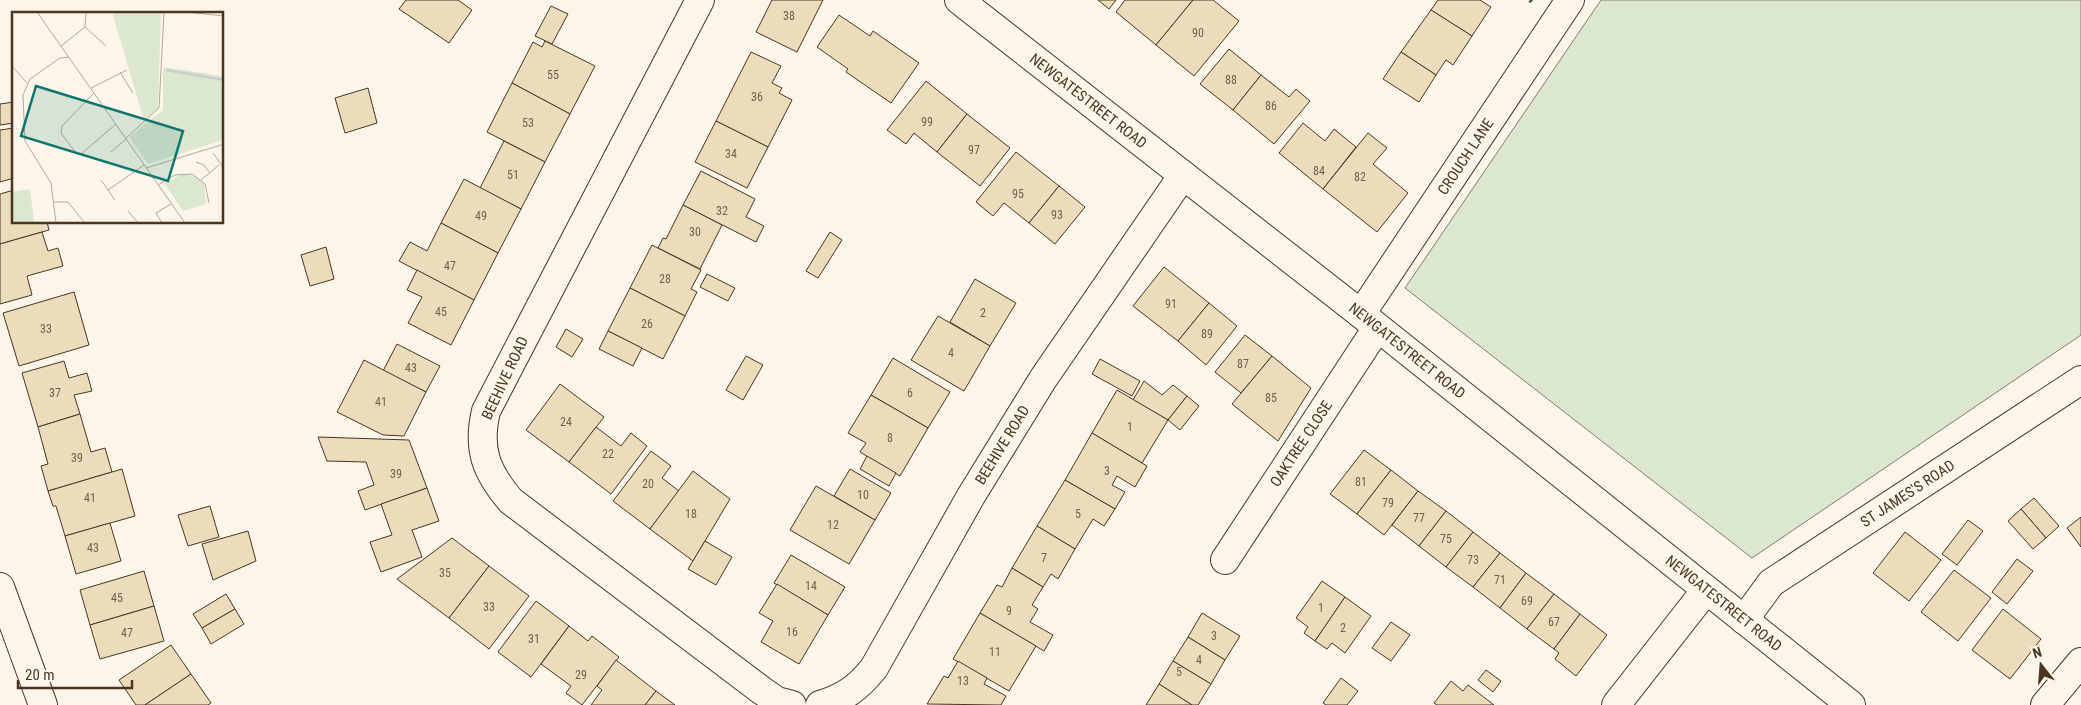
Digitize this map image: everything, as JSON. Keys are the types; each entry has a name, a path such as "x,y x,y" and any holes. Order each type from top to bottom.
{"street":[{"name":"BEEHIVE ROAD","path":"700,0 486,411 482,429 483,452 487,467 496,483 511,501 761,690 777,701 792,705"},
{"name":"NEWGATESTREET ROAD","path":"959,0 1369,321 1851,705"},
{"name":"CROUCH LANE","path":"1369,321 1570,0"},
{"name":"BEEHIVE ROAD","path":"820,705 851,693 861,685 874,668 971,496 1043,379 1183,175"},
{"name":"OAKTREE CLOSE","path":"1225,560 1369,321"},
{"name":"ST JAMES'S ROAD","path":"1744,620 1771,583 2081,380"},
{"path":"1616,705 1706,590"},
{"path":"2,604 43,705"},
{"path":"2045,705 2081,662"}],"green space":[{"path":"1601,0 2081,0 2081,335 1752,558 1405,288"}],"building":[{"path":"406,0 458,0 472,10 449,43 399,9"},
{"path":"772,0 823,0 797,52 756,32"},
{"path":"1098,0 1116,0 1109,9"},
{"path":"1125,0 1193,0 1156,45 1116,12"},
{"path":"1193,0 1213,0 1239,21 1194,76 1156,45"},
{"path":"1438,0 1480,0 1491,7 1472,36 1431,10"},
{"path":"551,6 568,14 552,44 535,36"},
{"path":"1431,10 1472,36 1453,65 1446,60 1436,75 1401,52"},
{"path":"839,15 870,36 873,31 919,63 891,103 846,72 848,69 817,47"},
{"path":"545,41 595,66 570,114 512,83 533,42 542,47"},
{"path":"1229,49 1261,75 1233,110 1200,84"},
{"path":"751,52 781,66 772,83 782,88 779,93 792,100 768,147 716,121"},
{"path":"1401,52 1436,75 1419,102 1383,79"},
{"path":"1261,75 1289,97 1296,89 1310,101 1274,144 1233,110"},
{"path":"926,81 967,114 937,152 914,133 906,144 887,130"},
{"path":"512,83 570,114 545,162 487,132"},
{"path":"368,88 377,123 345,133 335,98"},
{"path":"12,102 12,123 0,125 0,104"},
{"path":"967,114 1010,148 980,186 937,152"},
{"path":"716,121 768,147 747,188 695,162"},
{"path":"1303,123 1325,141 1334,129 1356,147 1323,189 1279,153"},
{"path":"12,128 12,179 0,182 0,130"},
{"path":"1368,133 1387,148 1373,164 1408,193 1377,232 1323,189"},
{"path":"504,141 545,162 521,209 480,188"},
{"path":"1016,152 1059,186 1029,223 1004,203 993,216 976,202"},
{"path":"701,171 755,199 746,217 764,226 756,242 683,205"},
{"path":"464,179 521,209 498,253 441,223"},
{"path":"1059,186 1085,207 1055,244 1029,223"},
{"path":"12,191 12,224 48,224 49,230 0,244 0,194"},
{"path":"683,205 722,225 700,269 658,248 663,238 666,239"},
{"path":"441,223 498,253 474,300 399,261 410,242 427,251"},
{"path":"42,232 48,251 58,248 63,266 27,276 32,295 0,304 0,244"},
{"path":"830,232 842,240 818,278 806,271"},
{"path":"652,245 701,270 691,289 697,292 685,316 630,288"},
{"path":"326,247 334,279 310,286 301,255"},
{"path":"1164,267 1209,303 1178,341 1133,306"},
{"path":"417,270 474,300 451,345 408,323 422,297 407,290"},
{"path":"707,274 735,288 728,301 700,287"},
{"path":"975,279 1016,303 990,346 950,322"},
{"path":"630,288 685,316 663,359 608,331"},
{"path":"74,292 89,345 19,366 3,313"},
{"path":"1209,303 1237,326 1206,365 1178,341"},
{"path":"938,316 990,346 964,391 911,360"},
{"path":"566,329 583,339 572,357 556,347"},
{"path":"608,331 642,348 633,366 599,349"},
{"path":"1245,335 1272,356 1241,393 1215,372"},
{"path":"397,344 440,366 426,392 383,371"},
{"path":"746,356 763,365 743,400 726,390"},
{"path":"1272,356 1311,388 1278,441 1232,404"},
{"path":"893,358 950,392 928,428 871,395"},
{"path":"1100,359 1140,381 1132,396 1092,374"},
{"path":"364,360 426,392 404,436 383,435 337,412"},
{"path":"64,361 69,378 87,373 92,391 74,395 80,414 38,427 22,373"},
{"path":"1144,381 1162,395 1173,385 1187,396 1168,420 1133,400"},
{"path":"560,384 604,417 569,462 526,430"},
{"path":"1117,390 1168,420 1142,463 1092,433"},
{"path":"871,395 928,428 900,476 860,452 866,443 848,433"},
{"path":"1187,396 1199,406 1180,430 1168,420"},
{"path":"80,414 91,452 105,448 112,472 48,491 41,466 48,464 38,427"},
{"path":"596,427 621,446 631,433 647,446 611,494 569,462"},
{"path":"1092,433 1147,466 1135,487 1117,476 1112,485 1125,492 1115,509 1065,480"},
{"path":"318,437 409,440 427,488 365,510 358,491 374,485 366,462 327,461"},
{"path":"1364,450 1391,470 1357,514 1330,494"},
{"path":"651,451 671,466 662,478 679,491 650,529 613,501"},
{"path":"867,456 896,473 889,486 860,469"},
{"path":"122,469 135,516 65,536 56,506 53,506 48,491"},
{"path":"850,469 891,493 875,520 834,496"},
{"path":"1391,470 1418,491 1384,535 1357,514"},
{"path":"693,471 730,499 693,561 650,529"},
{"path":"1065,480 1115,509 1104,526 1093,519 1075,549 1037,526"},
{"path":"816,486 875,520 849,564 790,530"},
{"path":"427,488 439,521 412,530 422,557 381,572 370,542 392,535 381,504"},
{"path":"1418,491 1446,511 1419,546 1392,525"},
{"path":"2034,498 2059,526 2046,538 2021,509"},
{"path":"210,506 219,537 188,546 178,515"},
{"path":"2021,509 2046,538 2033,549 2008,521"},
{"path":"1446,511 1473,532 1446,567 1419,546"},
{"path":"2081,517 2081,547 2067,528"},
{"path":"1968,520 1983,531 1957,565 1942,554"},
{"path":"110,523 121,561 76,574 65,536"},
{"path":"1037,526 1075,549 1058,579 1051,574 1043,587 1012,568"},
{"path":"248,531 256,561 213,580 202,544"},
{"path":"1473,532 1500,553 1473,587 1446,567"},
{"path":"1905,532 1941,560 1909,601 1873,573"},
{"path":"452,538 489,566 449,618 397,579"},
{"path":"705,541 732,557 716,585 688,569"},
{"path":"1500,553 1526,573 1500,608 1473,587"},
{"path":"791,555 845,587 828,615 774,583"},
{"path":"2017,559 2033,571 2007,604 1992,592"},
{"path":"489,566 529,596 489,649 449,618"},
{"path":"1012,568 1043,587 1032,605 1038,609 1030,622 1053,635 1044,651 980,613 997,585 1002,587"},
{"path":"1954,570 1991,598 1958,641 1921,612"},
{"path":"144,571 154,606 90,625 80,590"},
{"path":"1526,573 1554,594 1527,629 1500,608"},
{"path":"1322,581 1345,597 1315,641 1304,633 1308,627 1296,618"},
{"path":"777,584 828,615 799,664 761,642 773,621 759,613"},
{"path":"226,594 235,609 202,628 193,614"},
{"path":"1554,594 1580,614 1554,649 1527,629"},
{"path":"1345,597 1371,616 1345,653 1332,643 1327,649 1315,641"},
{"path":"536,601 569,626 531,677 498,652"},
{"path":"154,606 164,641 100,659 90,625"},
{"path":"235,609 244,624 211,644 202,628"},
{"path":"2003,609 2041,639 2010,679 1972,650"},
{"path":"980,613 1036,646 1009,691 953,659"},
{"path":"1202,613 1240,636 1225,660 1188,637"},
{"path":"1580,614 1607,635 1576,676 1555,659 1559,653 1554,649"},
{"path":"1391,622 1410,635 1391,661 1372,648"},
{"path":"569,626 588,641 592,636 619,657 582,705 566,693 571,686 541,664"},
{"path":"1188,637 1225,660 1211,684 1173,661"},
{"path":"171,645 191,674 145,705 136,705 119,680"},
{"path":"616,660 656,691 645,705 591,705 602,690 597,686"},
{"path":"958,661 987,678 984,684 1006,696 1001,705 927,704 944,676 948,678"},
{"path":"1173,661 1211,684 1198,705 1192,705 1159,684"},
{"path":"1486,670 1501,681 1493,692 1478,680"},
{"path":"191,674 211,703 208,705 145,705"},
{"path":"1341,678 1358,691 1347,705 1326,705 1323,703"},
{"path":"1451,681 1463,691 1468,685 1494,705 1437,705 1434,703"},
{"path":"1159,684 1192,705 1146,705"},
{"path":"656,691 675,705 645,705"}],"hedge":[{"path":"1530,0 1533,4"}]}
